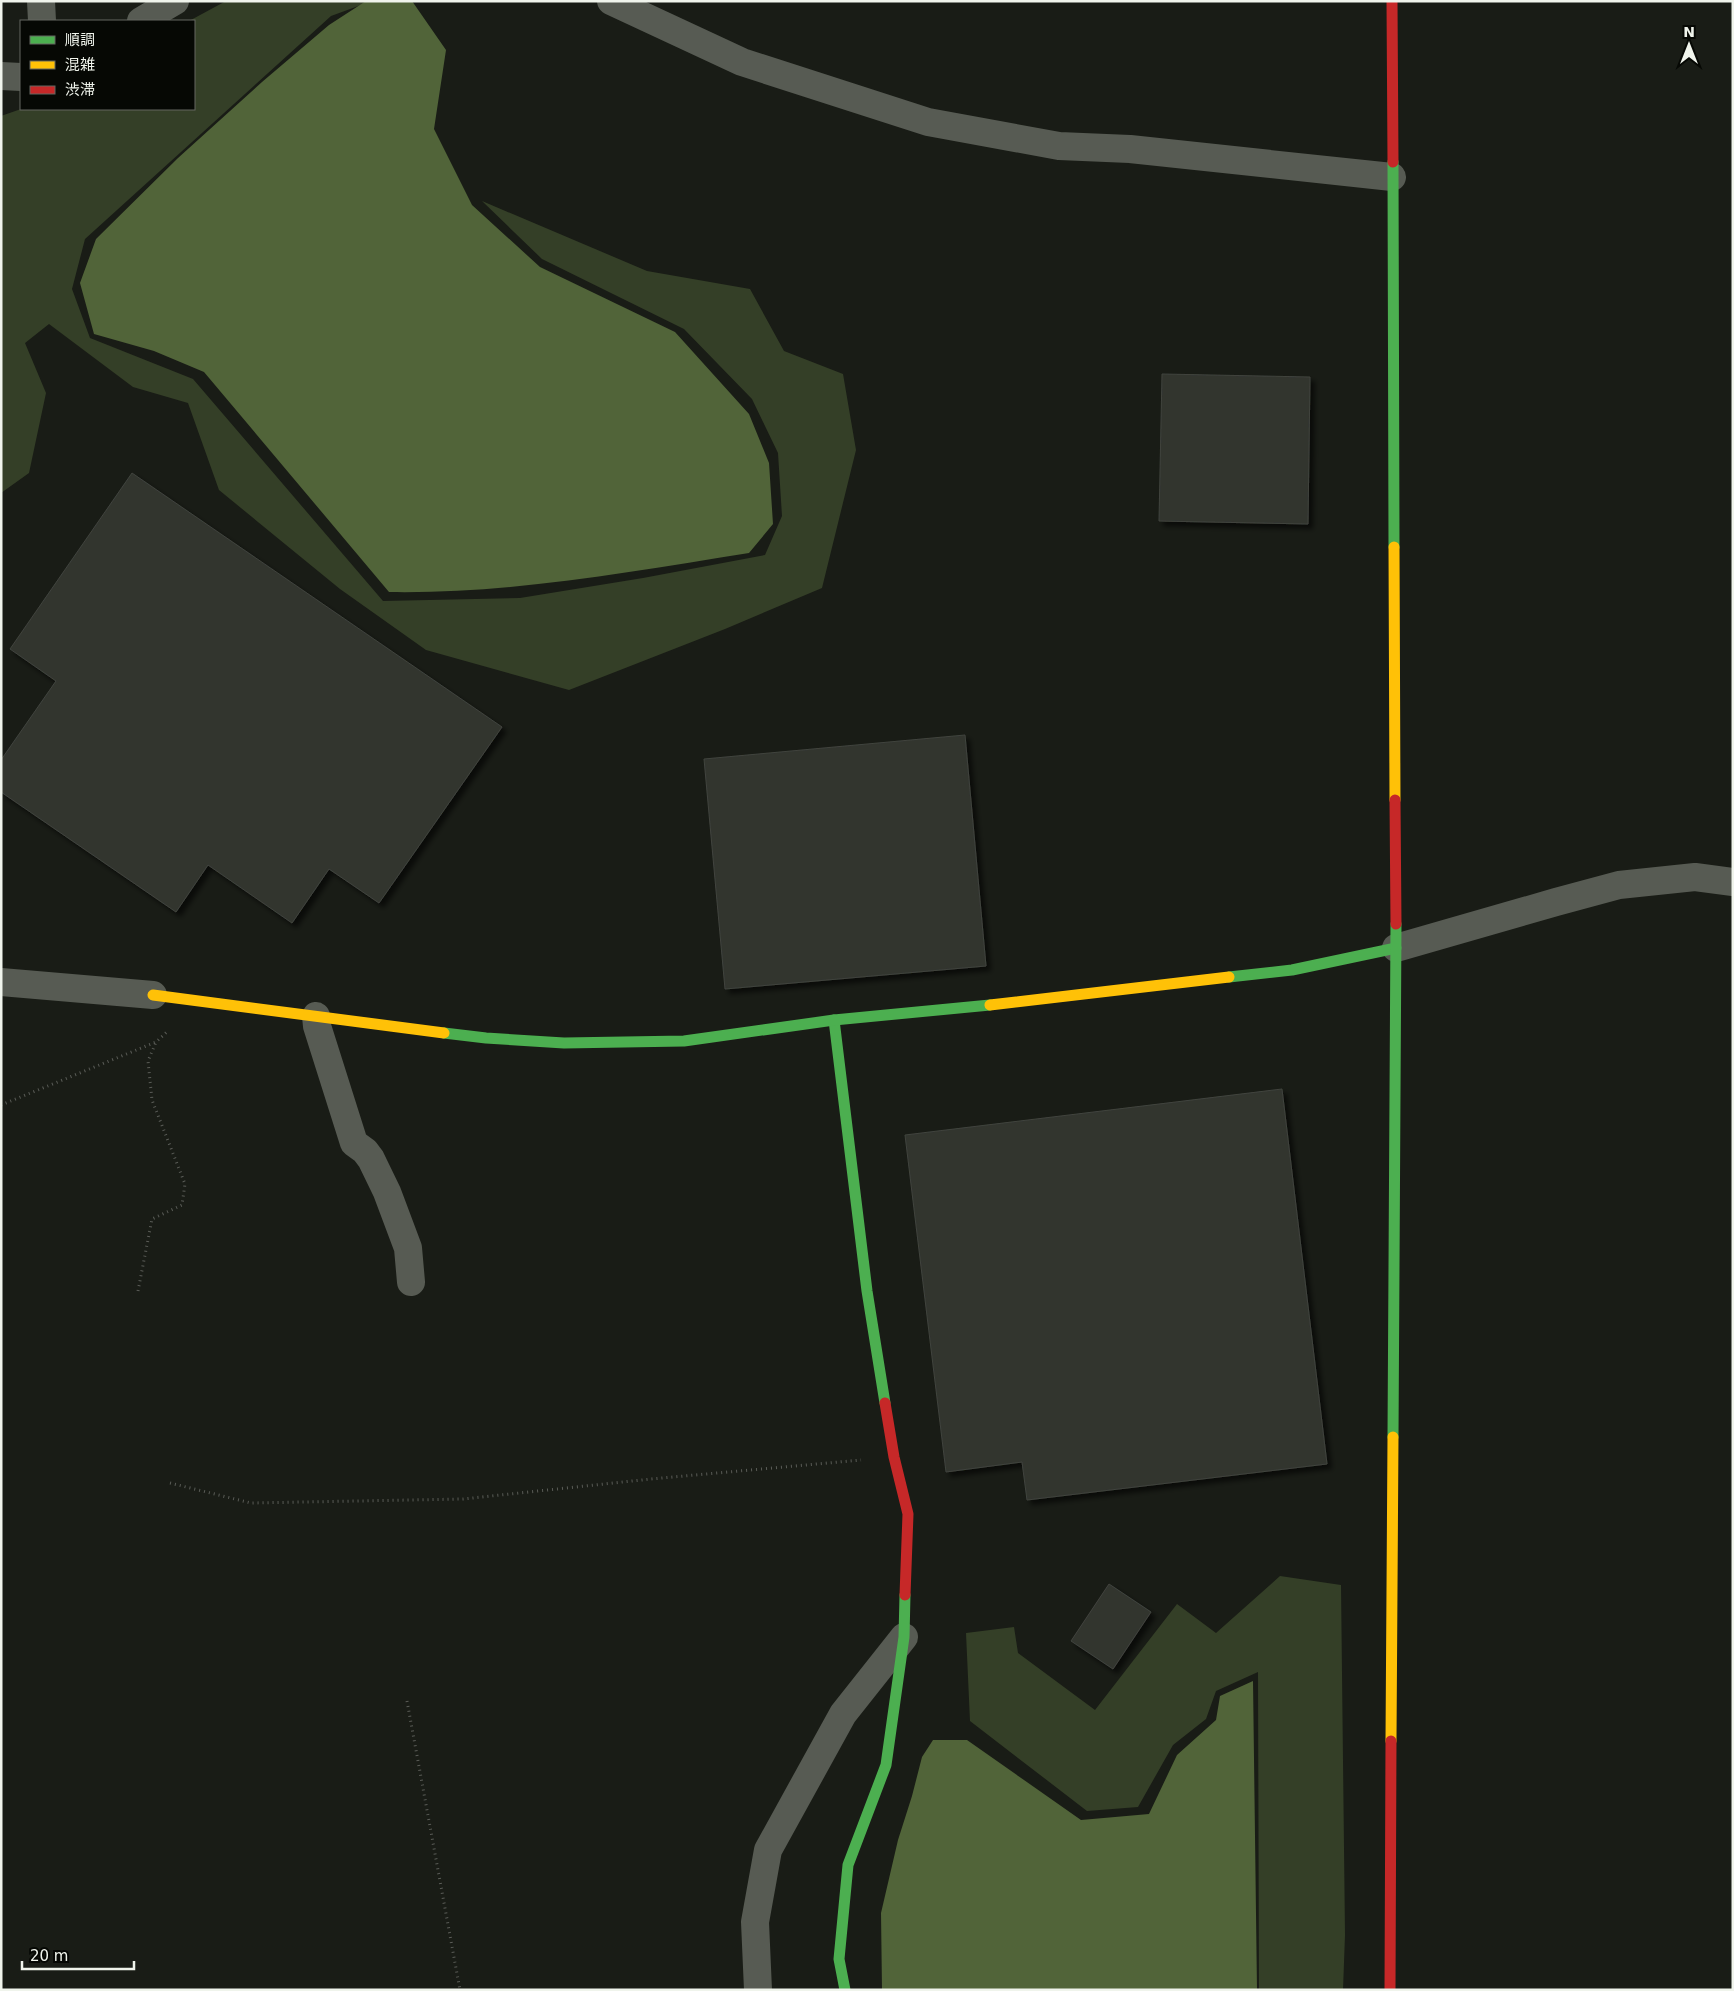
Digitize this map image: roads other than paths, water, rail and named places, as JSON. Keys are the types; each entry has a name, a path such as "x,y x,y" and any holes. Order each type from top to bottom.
{"street":[{"path":"41,1 42,20"},
{"path":"143,20 175,1"},
{"path":"611,1 742,62 928,122 1059,146 1130,149 1392,176"},
{"path":"1390,1990 1396,948 1392,1"},
{"path":"1,76 20,77"},
{"path":"1,982 152,995 486,1038 564,1043 684,1041 834,1020 969,1007 1292,970 1396,948 1619,885 1695,877 1733,882"},
{"path":"316,1016 317,1026 354,1143 371,1159 387,1192 408,1248 411,1282"},
{"path":"834,1020 868,1291 894,1457 908,1514 904,1637 886,1764 848,1865 839,1958 846,1990"},
{"path":"758,1990 756,1922 768,1850 844,1714 904,1637"}]}
